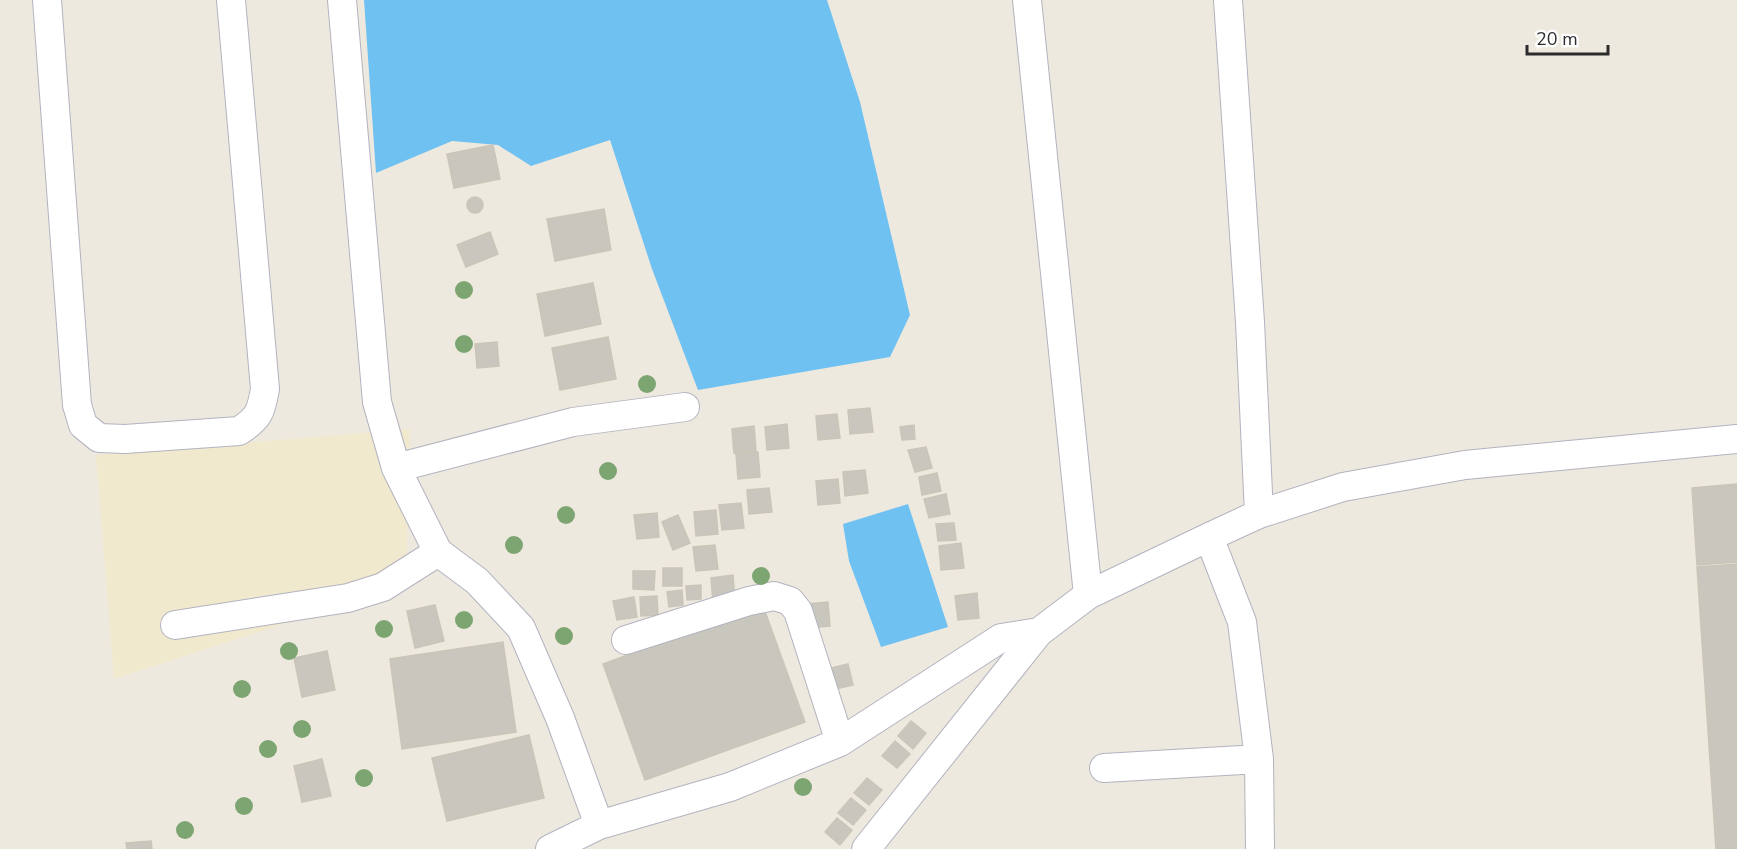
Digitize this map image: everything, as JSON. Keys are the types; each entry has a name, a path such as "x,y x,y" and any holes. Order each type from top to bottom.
{"street":[{"path":"47,0 77,405 83,425 99,438 125,439 239,431 254,422 262,406 265,389 231,0"},
{"path":"342,0 377,402 392,455 438,552 477,581 521,628 560,718 599,825"},
{"path":"1027,0 1088,595"},
{"path":"1228,0 1250,322 1259,514"},
{"path":"392,455 573,423 685,407"},
{"path":"866,849 1039,633 1088,595 1209,537 1259,514 1343,487 1465,465 1737,439"},
{"path":"1209,537 1242,622 1258,759 1260,849"},
{"path":"175,625 348,598 382,587 438,552"},
{"path":"626,640 749,601 774,596 790,601 798,611 840,742"},
{"path":"549,849 599,825 730,787 840,742 1001,638 1039,633"},
{"path":"1104,768 1258,759"}],"shaded area":[{"path":"410,429 406,584 114,679 96,455"}],"water":[{"path":"364,0 827,0 860,102 910,315 890,357 698,390 652,269 610,140 531,166 498,145 452,141 376,173"},
{"path":"908,504 948,627 881,647 849,561 843,524"}],"building":[{"path":"493,145 500,179 454,188 447,154"},
{"path":"475,197 481,199 483,205 481,211 475,213 469,211 467,205 469,199"},
{"path":"604,209 611,250 555,261 547,219"},
{"path":"490,232 498,254 466,267 457,245"},
{"path":"593,283 601,324 545,336 537,294"},
{"path":"608,337 616,379 560,390 552,348"},
{"path":"497,342 499,366 477,368 475,344"},
{"path":"870,408 873,432 850,434 848,410"},
{"path":"837,414 840,438 818,440 816,416"},
{"path":"787,424 789,448 767,450 765,427"},
{"path":"914,425 915,439 902,440 900,427"},
{"path":"754,426 756,451 734,453 732,429"},
{"path":"926,447 932,468 915,472 908,450"},
{"path":"758,452 760,477 738,479 736,454"},
{"path":"865,470 868,493 845,496 843,472"},
{"path":"937,473 941,491 922,495 919,477"},
{"path":"838,479 840,503 818,505 816,481"},
{"path":"1737,484 1737,562 1697,565 1692,488"},
{"path":"769,488 772,512 749,514 747,490"},
{"path":"946,494 950,514 929,518 924,499"},
{"path":"741,503 744,528 722,530 719,505"},
{"path":"716,510 718,534 696,536 694,512"},
{"path":"657,513 659,537 637,539 634,515"},
{"path":"678,515 690,543 673,550 662,522"},
{"path":"954,523 956,540 938,541 936,524"},
{"path":"961,543 964,568 941,570 939,546"},
{"path":"715,545 718,569 696,571 693,547"},
{"path":"1737,564 1737,849 1716,849 1697,567"},
{"path":"663,568 682,568 682,586 663,586"},
{"path":"633,571 655,571 654,590 633,589"},
{"path":"733,575 735,600 713,602 711,578"},
{"path":"701,585 701,599 687,600 686,586"},
{"path":"682,590 683,605 669,607 667,592"},
{"path":"977,593 979,618 958,620 955,596"},
{"path":"657,596 658,615 641,616 640,597"},
{"path":"634,597 637,617 617,620 613,601"},
{"path":"828,602 830,626 808,628 806,604"},
{"path":"435,605 444,641 415,648 407,611"},
{"path":"763,606 805,722 645,780 603,664"},
{"path":"503,642 516,732 402,749 390,659"},
{"path":"327,651 335,690 302,697 294,658"},
{"path":"848,664 853,685 835,689 831,668"},
{"path":"911,721 926,733 913,749 898,736"},
{"path":"529,735 544,798 447,821 432,758"},
{"path":"895,741 910,754 897,768 882,756"},
{"path":"322,759 331,796 302,802 294,766"},
{"path":"867,778 882,790 869,805 854,793"},
{"path":"851,798 866,810 853,825 838,813"},
{"path":"837,818 852,830 840,845 825,832"},
{"path":"151,841 152,849 127,849 126,843"}]}
